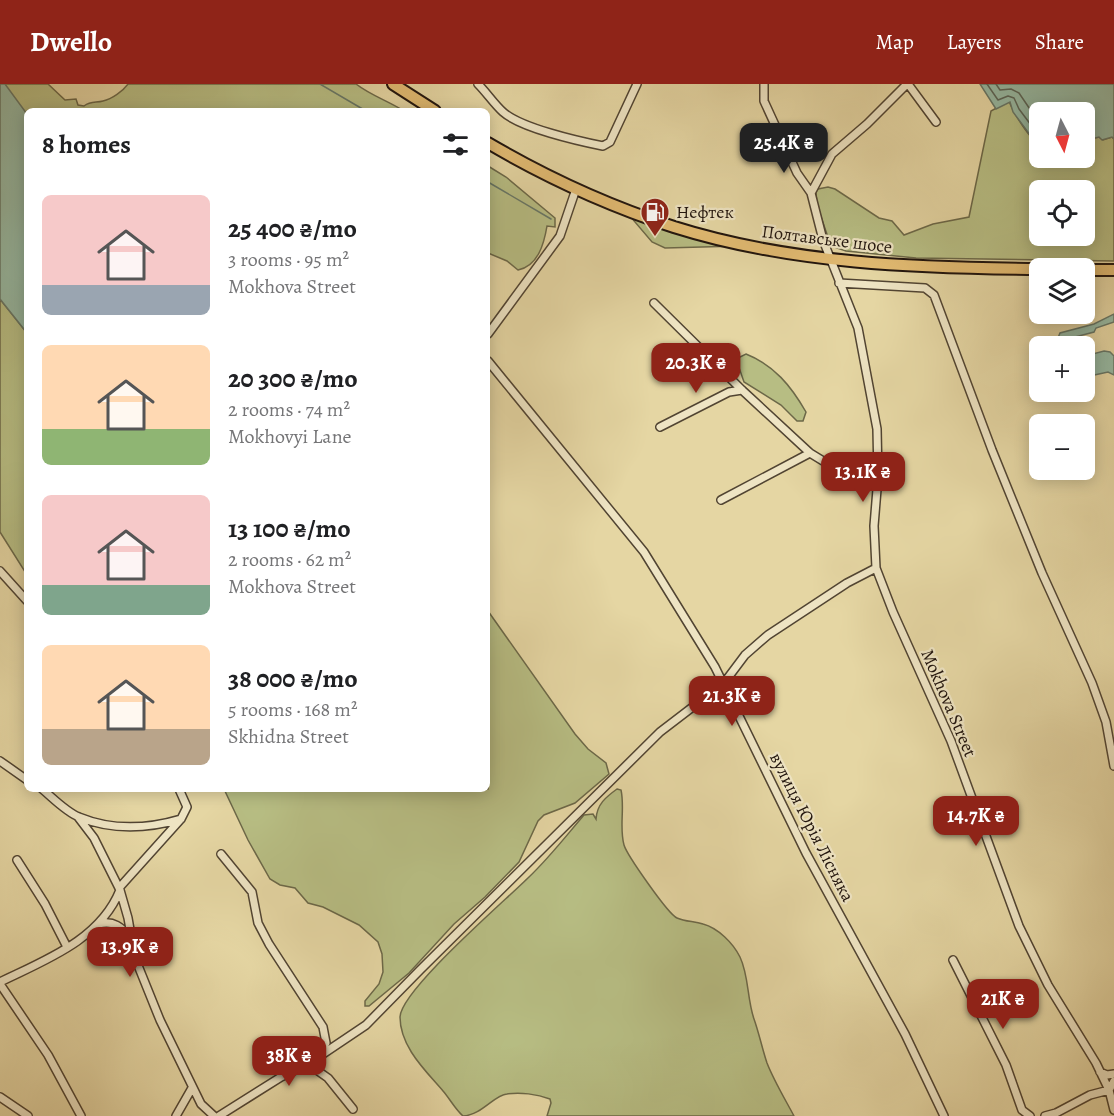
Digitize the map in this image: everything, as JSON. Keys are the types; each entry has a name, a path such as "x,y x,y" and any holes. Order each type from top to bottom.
{"main road":[{"path":"393,84 430,108"},
{"name":"Полтавське шосе","path":"490,144 576,189 675,227 753,246 831,258 920,267 1029,269"},
{"path":"1095,270 1114,270"}],"street":[{"path":"478,84 504,113 517,120 576,141 603,146 610,142 637,84"},
{"name":"Mokhova Street","path":"764,84 764,101 797,173 811,193 823,240 858,328 877,429 877,488 874,526 876,568 893,612 951,741 1019,926 1048,986 1083,1040 1100,1072 1109,1090 1114,1110"},
{"path":"811,193 832,154 908,84 936,122"},
{"path":"490,331 560,236 576,189"},
{"path":"839,282 925,288 936,300 1042,573 1092,683 1107,722 1114,766"},
{"path":"654,303 810,453 846,476 877,488"},
{"name":"вулиця Юрія Лісняка","path":"490,363 644,552 724,682 806,853 905,1034 944,1116"},
{"path":"660,427 729,392 742,390"},
{"path":"721,500 810,453"},
{"path":"219,1116 281,1077 308,1064 366,1025 660,732 713,693 745,655 768,635 847,583 876,568"},
{"path":"0,571 24,598"},
{"path":"0,761 24,778"},
{"path":"46,792 78,817 94,838 119,889 128,918 135,958 160,1020 192,1088 201,1104 214,1116"},
{"path":"81,1116 48,1055 0,983 67,947 99,924 113,907 119,889 181,819 186,807 180,792"},
{"path":"78,817 121,828 158,826 181,819"},
{"path":"221,854 252,892 258,923 269,944 323,1027 326,1043 318,1057"},
{"path":"17,860 45,904 67,947"},
{"path":"99,924 106,922 119,926 130,939"},
{"path":"953,960 1006,1065 1022,1110 1030,1116"},
{"path":"308,1064 328,1078 353,1109"},
{"path":"1100,1072 1114,1074"},
{"path":"1045,1116 1056,1113 1090,1095 1109,1090 1114,1081"},
{"path":"176,1116 192,1088"},
{"path":"0,1098 28,1116"}],"green space":[{"path":"0,84 48,84 65,100 76,99 78,105 84,106 110,98 128,84 356,84 398,108 24,108 24,248"},
{"path":"1009,101 1029,134 1029,168 1095,168 1095,138 1099,137 1103,140 1112,137 1114,139 1114,261 1095,261 1095,258 916,258 846,251 831,246 817,205 816,192 818,189 828,187 835,189 879,218 892,221 904,235 933,224 969,217 991,111"},
{"path":"490,167 506,177 555,218 555,227 547,226 542,247 531,264 518,270 507,261 490,254"},
{"path":"629,215 739,246 665,248 652,242"},
{"path":"0,299 24,329 24,570 0,532"},
{"path":"746,354 765,364 788,385 806,412 803,421 797,421 781,405 744,382 736,359"},
{"path":"490,614 575,734 588,749 606,763 609,774 575,803 544,815 538,821 519,862 485,897 454,924 409,973 369,1006 365,1006 365,1001 379,984 383,972 382,954 378,942 359,925 323,907 308,903 295,888 280,885 270,879 225,792 490,792"},
{"path":"617,789 621,790 622,797 624,845 648,884 677,918 714,929 729,941 740,957 767,1063 794,1116 547,1116 550,1099 517,1093 502,1095 476,1112 463,1116 409,1048 401,1028 400,1017 405,1004 417,987 456,946 536,870 584,815 593,814 596,819 600,805"}],"water":[{"path":"0,84 5,84 24,110 24,329 0,299"},
{"path":"980,84 1114,84 1114,139 1112,137 1102,140 1099,137 1095,138 1095,102 1029,102 1029,134 1013,112 1010,102 996,109"},
{"path":"1114,314 1114,322 1096,328 1094,332 1079,336 1059,336 1060,333 1095,324"},
{"path":"1104,351 1114,356 1114,375 1108,372 1095,375 1095,353"}],"waterway":[{"path":"320,84 361,108"},
{"path":"490,183 551,219"}],"place":[{"name":"Нефтек","path":"655,238"}]}
